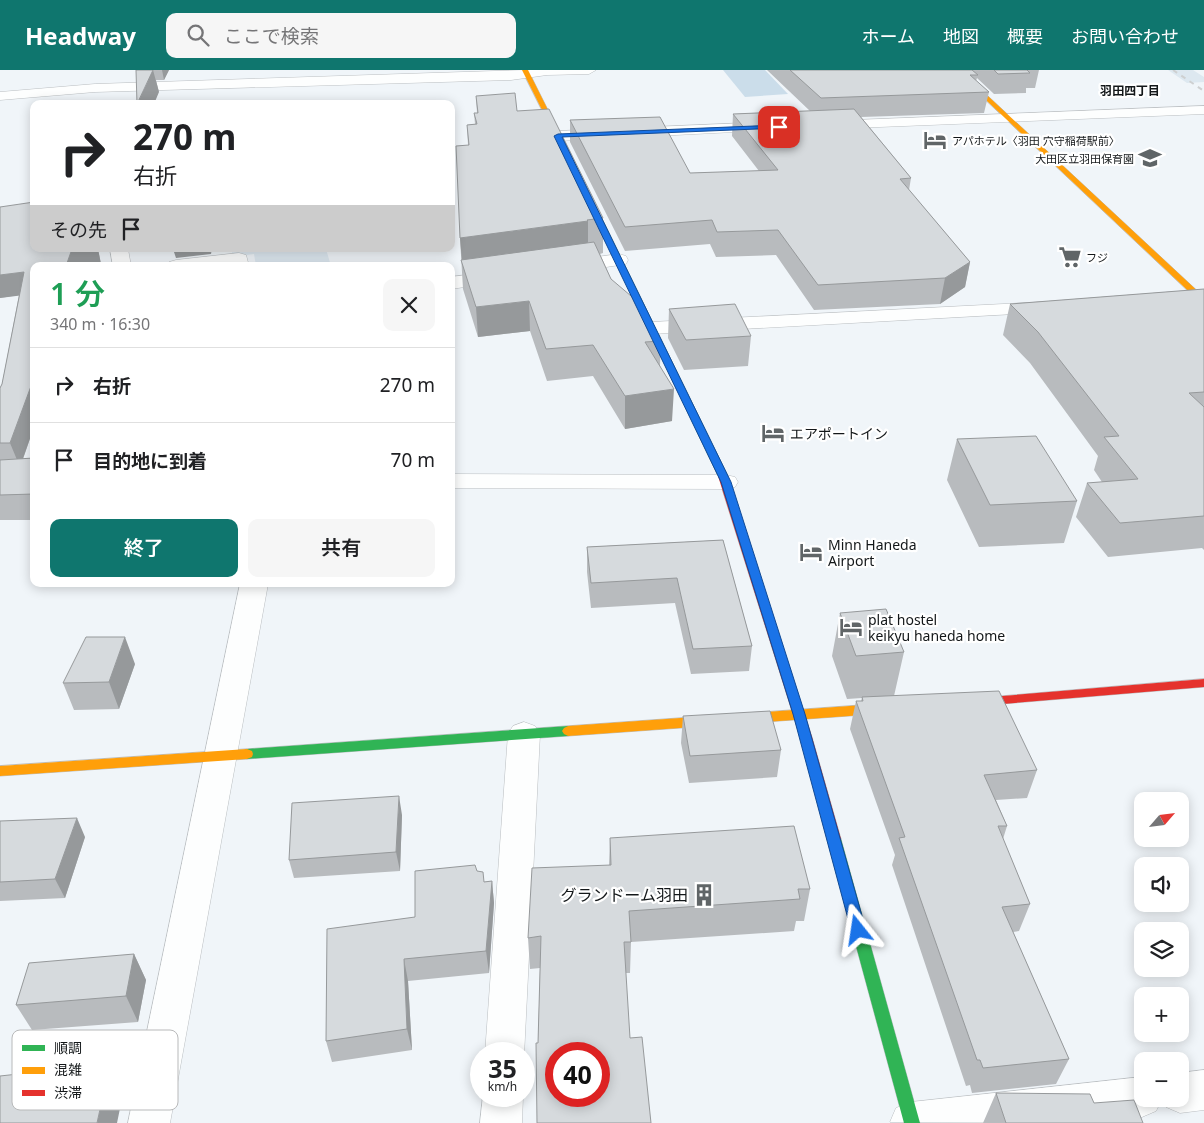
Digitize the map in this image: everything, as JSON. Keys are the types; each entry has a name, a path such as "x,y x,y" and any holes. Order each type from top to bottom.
{"street":[{"path":"0,96 80,84 276,76 589,70"},
{"path":"957,70 1204,300"},
{"path":"526,72 565,151"},
{"path":"80,84 86,100"},
{"path":"812,126 1204,110"},
{"path":"558,136 784,127"},
{"path":"582,184 726,482 799,714 911,1122 1134,1098"},
{"path":"213,262 240,259 240,262"},
{"path":"550,270 619,260"},
{"path":"455,282 521,274"},
{"path":"1178,300 1204,300"},
{"path":"652,328 1059,307"},
{"path":"455,481 726,482"},
{"path":"166,1030 253,587"},
{"path":"958,704 1204,683"},
{"path":"0,771 901,707"},
{"path":"506,1042 524,734"},
{"path":"1189,1092 1204,1090"},
{"path":"501,1123 502,1107"},
{"path":"149,1123 151,1110"}],"shaded area":[{"path":"723,70 765,70 788,94 745,97"},
{"path":"1168,70 1193,70 1204,77 1204,82 1187,83"},
{"path":"232,252 327,252 330,262 255,262 254,254 232,257"}],"building":[{"path":"136,70 153,70 139,100 137,100"},
{"path":"790,70 972,70 978,75 970,75 989,92 821,98"},
{"path":"994,70 1027,70 1030,73 998,74"},
{"path":"515,93 517,111 549,109 603,218 460,238 456,146 469,145 467,125 477,124 474,113 478,113 476,96"},
{"path":"854,109 911,178 900,179 970,262 945,278 818,285 778,230 717,232 712,220 625,227 570,120 660,117 690,173 778,170 733,114"},
{"path":"30,203 30,252 71,252 67,262 30,262 30,389 10,443 0,443 0,388 24,272 0,275 0,207"},
{"path":"594,242 611,279 644,307 661,341 645,342 674,389 625,396 593,345 546,349 529,301 476,307 461,260"},
{"path":"1204,289 1204,392 1189,393 1204,407 1204,516 1120,523 1087,483 1138,479 1104,437 1119,436 1038,332 1010,304"},
{"path":"735,304 751,336 686,340 669,309"},
{"path":"1036,436 1077,501 990,505 957,439"},
{"path":"30,458 30,494 0,495 0,460"},
{"path":"723,540 752,646 693,649 677,578 591,583 587,547"},
{"path":"886,609 904,652 856,656 840,613"},
{"path":"86,637 125,637 109,682 63,683"},
{"path":"999,691 1037,770 984,775 1007,826 998,826 1030,904 1002,907 1069,1059 983,1068 980,1060 977,1060 899,838 905,837 856,701 863,701 862,697"},
{"path":"770,711 781,750 690,756 683,716"},
{"path":"399,796 396,852 289,860 292,803"},
{"path":"77,818 55,879 0,882 0,821"},
{"path":"794,826 810,889 798,889 800,899 629,911 631,942 624,942 630,1038 642,1037 651,1123 537,1123 536,1043 538,1043 541,936 528,938 532,868 611,865 610,838"},
{"path":"475,865 477,871 483,872 484,882 492,881 486,951 404,959 407,1029 326,1041 327,929 415,917 415,871"},
{"path":"134,954 126,996 16,1005 29,963"},
{"path":"12,1075 12,1110 100,1110 97,1123 0,1123 0,1076"},
{"path":"996,1093 1090,1094 1094,1103 1134,1100 1134,1107 1137,1107 1143,1123 1006,1123"}],"railway":[{"path":"1173,70 1204,91"}],"traffic: fast":[{"path":"587,194 723,476"},
{"path":"247,754 568,731"},
{"path":"834,839 912,1123"}],"traffic: slow":[{"path":"525,70 561,142"},
{"path":"957,70 1204,301"},
{"path":"568,731 891,708"},
{"path":"0,771 247,754"}],"traffic: jam":[{"path":"723,476 806,737 834,839"},
{"path":"966,703 1204,683"}],"place":[{"name":"アパホテル〈羽田 穴守稲荷駅前〉","path":"935,140"},
{"name":"大田区立羽田保育園","path":"1150,158"},
{"name":"フジ","path":"1070,257"},
{"name":"エアポートイン","path":"773,433"},
{"name":"Minn Haneda Airport","path":"811,552"},
{"name":"plat hostel keikyu haneda home","path":"851,627"},
{"name":"グランドーム羽田","path":"704,895"}],"district":[{"name":"羽田四丁目","path":"1130,90"}],"route":[{"path":"779,127 558,136 726,482 799,714 858,930"}]}
